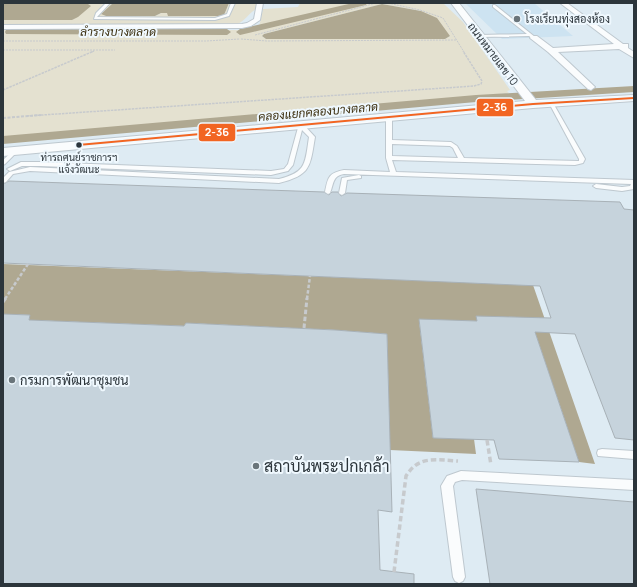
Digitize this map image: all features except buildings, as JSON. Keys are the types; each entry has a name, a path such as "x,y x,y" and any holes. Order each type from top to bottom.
{"street":[{"path":"3,27 232,27 249,25 257,20 260,3"},
{"name":"ถนนหมายเลข 10","path":"455,3 526,97"},
{"path":"563,3 634,56"},
{"path":"532,37 552,50 591,88"},
{"path":"552,50 634,46"},
{"path":"9,151 389,117 526,97 551,103 634,98"}],"lane":[{"path":"108,3 95,18 185,20 224,18 228,15 233,3"},
{"path":"494,6 532,37"},
{"path":"168,27 185,20"},
{"path":"190,20 200,27"},
{"path":"480,36 532,37"},
{"path":"389,158 581,162 582,159 551,103"},
{"path":"389,117 389,158 393,173"},
{"path":"286,170 291,164 301,125"},
{"path":"3,178 11,173 30,169 267,180 288,179 300,173 307,167 312,137 301,125"},
{"path":"389,142 451,144 456,147 462,160"},
{"path":"3,163 9,151"},
{"path":"3,178 15,166 21,164 264,173 286,170 300,173"},
{"path":"328,192 331,176 335,173 393,173 634,182 633,187 622,189 605,187 355,177 344,179 342,193"},
{"path":"602,453 634,455"},
{"path":"459,577 447,486 451,479 461,475 634,485"}],"path":[{"path":"3,118 459,87 480,84 482,81 443,18 420,10 388,3"},
{"path":"232,27 235,36 267,41 457,40"},
{"path":"3,50 115,50"},
{"path":"3,90 96,50"},
{"path":"3,302 28,264"},
{"path":"304,328 310,276"},
{"path":"394,572 406,476 412,466 427,460 459,461"},
{"path":"483,462 491,462"}],"shaded area":[{"path":"3,3 113,3 102,14 106,16 155,16 161,13 168,13 168,16 224,15 229,3 257,3 256,9 242,22 236,25 3,26 3,20 72,20 88,4"},
{"path":"113,3 229,3 224,15 218,16 168,16 167,13 161,13 155,16 106,16 101,14"},
{"path":"300,3 444,4 463,22 510,90 507,91 509,93 3,138 3,30 241,30 259,27 263,9 298,7","holes":["382,4 421,11 450,36 445,39 266,39 262,36 264,34"]},
{"name":"โรงเรียนทุ่งสองห้อง","path":"465,3 534,3 573,36 502,39"},
{"path":"3,4 88,4 91,6 72,20 3,20"},
{"path":"382,4 421,11 437,18 450,36 445,39 266,39 262,36 264,34"},
{"path":"3,264 533,285 595,464 579,462 530,318 477,321 419,320 433,438 474,439 476,454 390,450 387,334 186,323 184,326 29,320 30,315 3,314"}],"waterway":[{"name":"ลำรางบางตลาด","path":"240,32 363,3"},
{"name":"ลำรางบางตลาด","path":"9,32 227,32"},
{"name":"คลองแยกคลองบางตลาด","path":"3,140 397,105 555,93 634,89"}],"transit line":[{"name":"2-36","path":"78,145 533,104 634,98"}],"place":[{"name":"โรงเรียนทุ่งสองห้อง","path":"517,19"},
{"name":"ท่ารถศูนย์ราชการฯ แจ้งวัฒนะ","path":"79,145"},
{"name":"กรมการพัฒนาชุมชน","path":"12,380"},
{"name":"สถาบันพระปกเกล้า","path":"256,466"}]}
